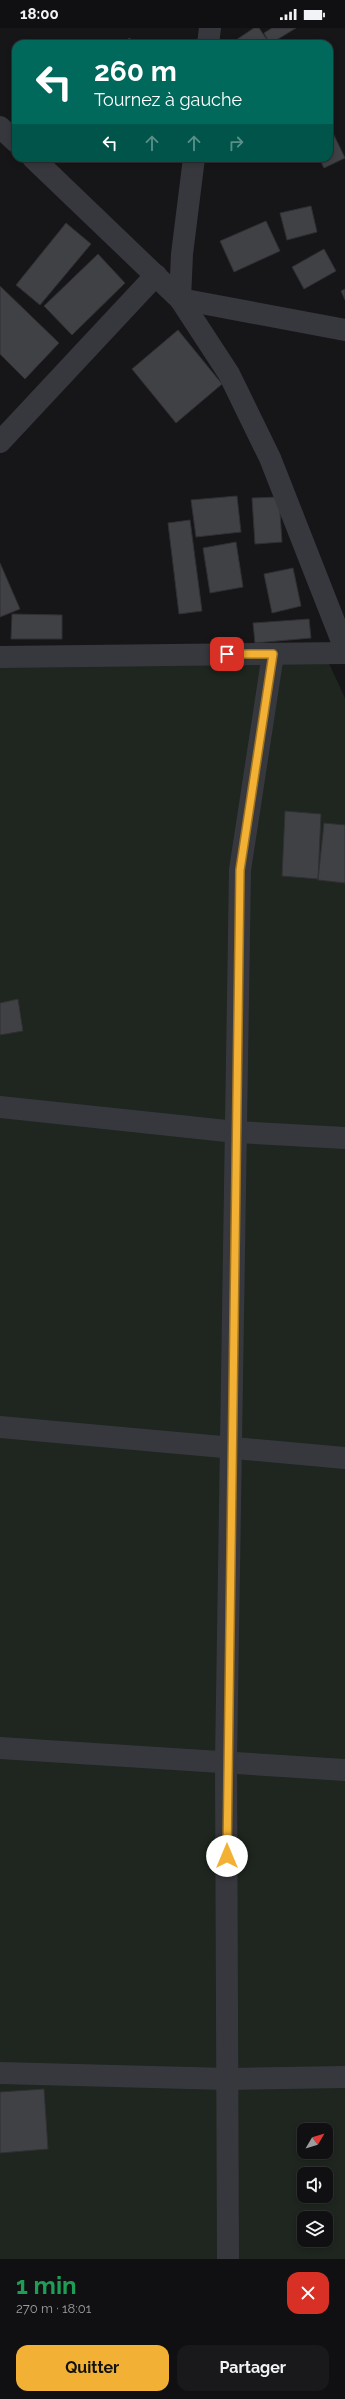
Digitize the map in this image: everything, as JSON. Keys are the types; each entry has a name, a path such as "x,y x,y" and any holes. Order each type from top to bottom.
{"street":[{"path":"208,40 210,28"},
{"path":"0,127 12,138"},
{"path":"37,162 180,299 229,374 270,458 345,649"},
{"path":"180,299 182,254 194,162"},
{"path":"0,442 156,275"},
{"path":"180,299 345,330"},
{"path":"0,657 345,653"},
{"path":"228,2259 226,1761 240,870 273,654"},
{"path":"0,1107 236,1132 345,1138"},
{"path":"0,1427 345,1458"},
{"path":"0,1748 226,1761 345,1770"},
{"path":"0,2073 228,2079 345,2077"}],"shaded area":[{"path":"324,653 345,698 345,2259 0,2259 0,658"}],"building":[{"path":"254,28 259,28 267,40 236,40"},
{"path":"272,28 296,28 276,40 268,40 264,33"},
{"path":"333,133 345,158 324,168 321,162 333,162"},
{"path":"311,206 317,232 287,240 280,213"},
{"path":"266,221 280,251 234,272 220,241"},
{"path":"66,223 91,244 40,305 16,285"},
{"path":"324,249 336,271 304,289 292,267"},
{"path":"98,254 125,283 72,335 44,306"},
{"path":"0,286 59,343 25,379 0,354"},
{"path":"345,289 345,300 341,291"},
{"path":"178,330 222,384 176,423 132,369"},
{"path":"237,496 241,532 196,537 191,500"},
{"path":"279,497 282,542 255,544 252,498"},
{"path":"190,520 202,611 179,614 168,523"},
{"path":"236,542 243,587 210,593 203,548"},
{"path":"0,563 20,609 0,617"},
{"path":"293,568 301,606 272,613 264,574"},
{"path":"12,614 62,615 62,639 11,639"},
{"path":"309,619 311,638 255,643 253,623"},
{"path":"285,811 321,814 318,879 282,876"},
{"path":"324,823 345,825 345,883 318,880"},
{"path":"18,999 23,1031 0,1035 0,1003"},
{"path":"44,2089 48,2149 0,2153 0,2092"}],"route":[{"path":"227,654 273,654 240,870 232,1493 226,1761 227,1856"}]}
